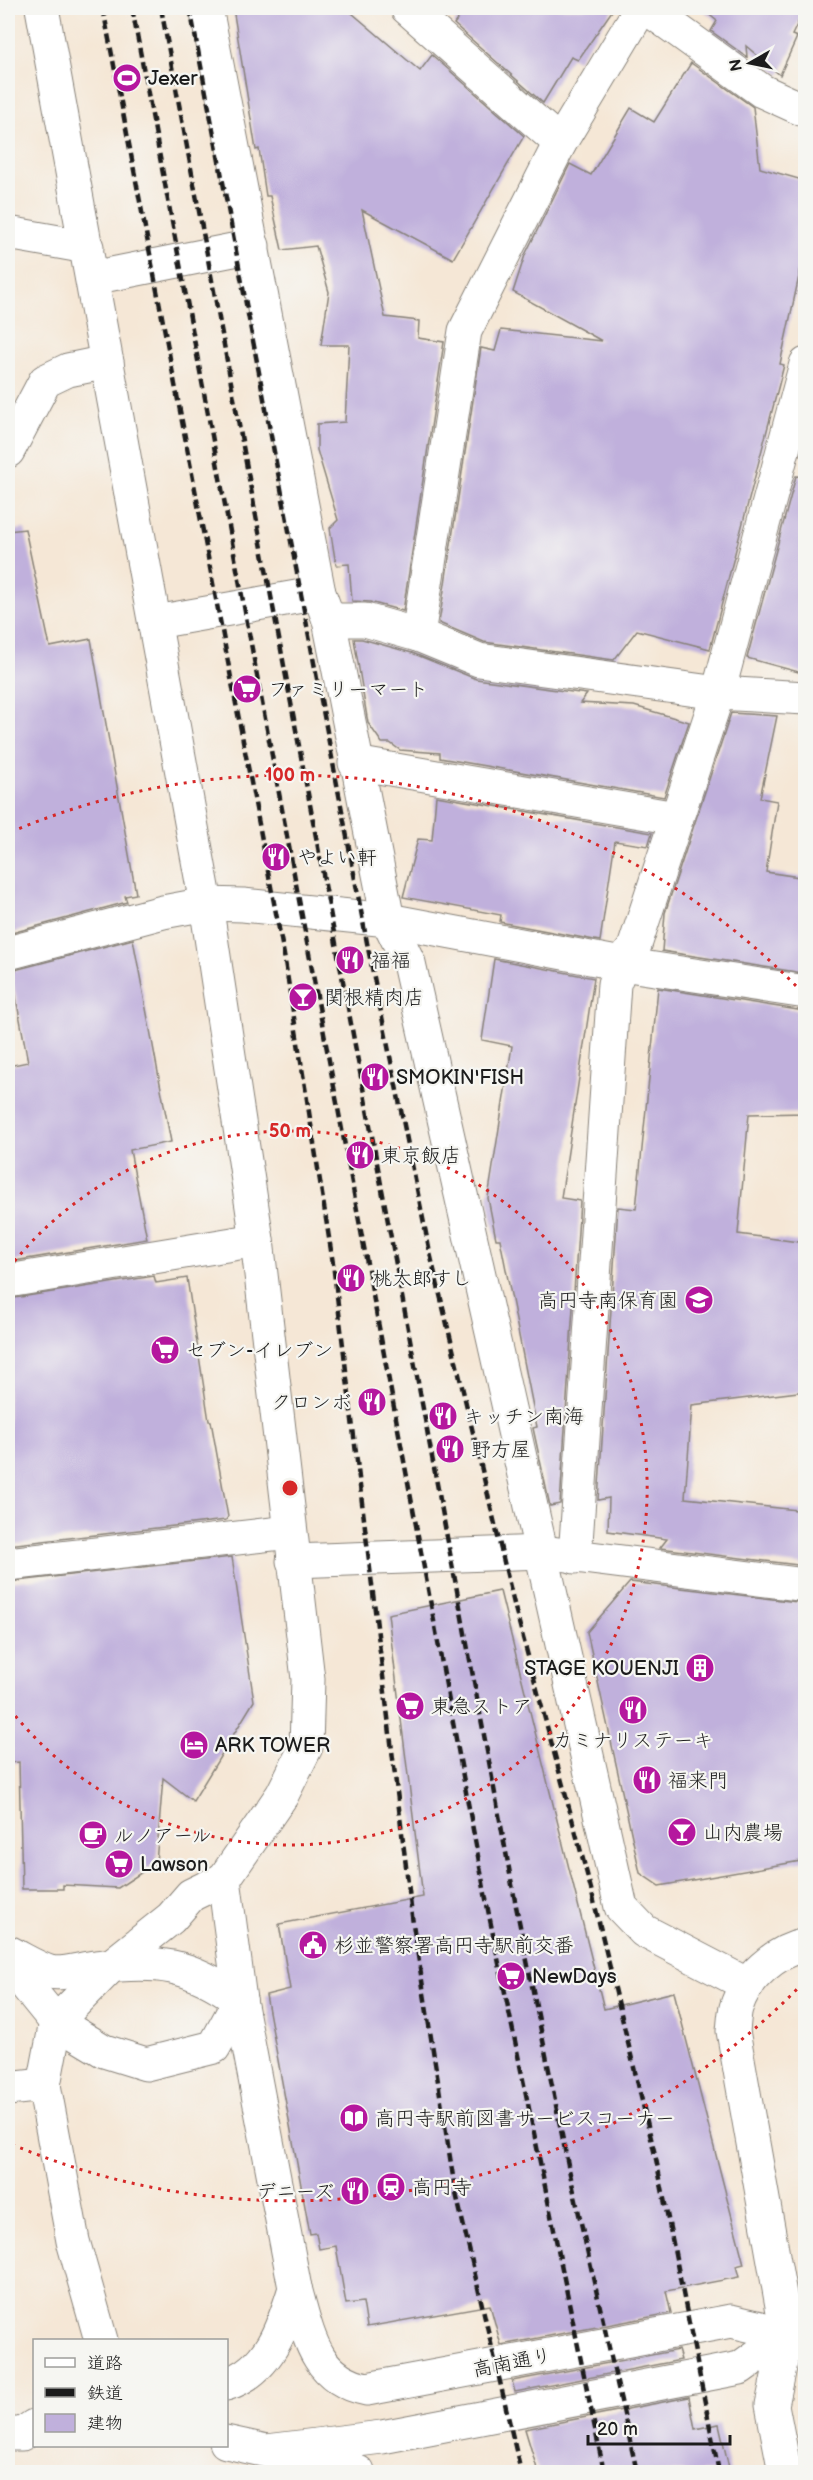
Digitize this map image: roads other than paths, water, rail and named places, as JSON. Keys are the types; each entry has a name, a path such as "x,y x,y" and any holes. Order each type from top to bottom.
{"street":[{"path":"42,8 206,904 257,1240 308,1679 306,1748 282,1795 224,1880 191,1895 171,1918 112,1965 56,2022 44,2085 73,2241 101,2339"},
{"path":"206,8 388,920 409,963 621,1907 644,1931 748,1985"},
{"path":"407,8 560,143"},
{"path":"418,635 465,331 560,143 641,8"},
{"path":"648,8 762,90 806,111"},
{"path":"8,233 87,246"},
{"path":"92,278 253,246"},
{"path":"8,451 45,381 68,370 107,362"},
{"path":"575,1557 602,1124 614,984 622,964 634,948 718,693 806,364"},
{"path":"156,622 324,606 418,635 479,660 718,693 806,698"},
{"path":"355,763 676,818"},
{"path":"8,952 163,912 206,904 243,905 388,920 622,964 806,992"},
{"path":"8,1281 257,1240"},
{"path":"8,1564 292,1546 543,1552 806,1585"},
{"name":"高南通り","path":"224,1880 240,2000 295,2288 310,2342 323,2364 346,2385 367,2389 731,2321 796,2332"},
{"path":"790,2453 772,2405 796,2332 733,2031 736,2008 748,1985 769,1962 792,1948 806,1945"},
{"path":"8,1952 51,1972 112,1965 159,1964 188,1969 214,1981 240,2000 214,2047 146,2064 104,2051 56,2022 8,1963"},
{"path":"8,2089 44,2085"},
{"path":"228,2383 240,2380 262,2361 282,2331 295,2288"},
{"path":"267,2451 382,2437 740,2367 796,2332"},
{"path":"8,2433 22,2433 33,2427"},
{"path":"228,2442 314,2459 358,2472"}],"railway":[{"path":"103,8 284,955 333,1263 413,1924 455,2189 521,2472"},
{"path":"132,8 489,1915 604,2472"},
{"path":"161,8 516,1906 568,2165 637,2472"},
{"path":"190,8 368,948 430,1253 515,1608 591,1889 656,2159 719,2472"}],"place":[{"name":"Jexer","path":"127,78"},
{"name":"ファミリーマート","path":"247,689"},
{"name":"やよい軒","path":"276,857"},
{"name":"福福","path":"350,960"},
{"name":"関根精肉店","path":"303,997"},
{"name":"SMOKIN'FISH","path":"375,1077"},
{"name":"東京飯店","path":"360,1155"},
{"name":"桃太郎すし","path":"351,1278"},
{"name":"高円寺南保育園","path":"699,1300"},
{"name":"セブン-イレブン","path":"165,1350"},
{"name":"クロンボ","path":"372,1402"},
{"name":"キッチン南海","path":"443,1416"},
{"name":"野方屋","path":"450,1449"},
{"name":"STAGE KOUENJI","path":"700,1668"},
{"name":"東急ストア","path":"410,1706"},
{"name":"カミナリステーキ","path":"633,1710"},
{"name":"ARK TOWER","path":"194,1745"},
{"name":"福来門","path":"647,1780"},
{"name":"山内農場","path":"682,1832"},
{"name":"ルノアール","path":"93,1835"},
{"name":"Lawson","path":"119,1864"},
{"name":"杉並警察署高円寺駅前交番","path":"313,1945"},
{"name":"NewDays","path":"511,1976"},
{"name":"高円寺駅前図書サービスコーナー","path":"354,2118"},
{"name":"高円寺","path":"391,2187"},
{"name":"デニーズ","path":"355,2191"}]}
